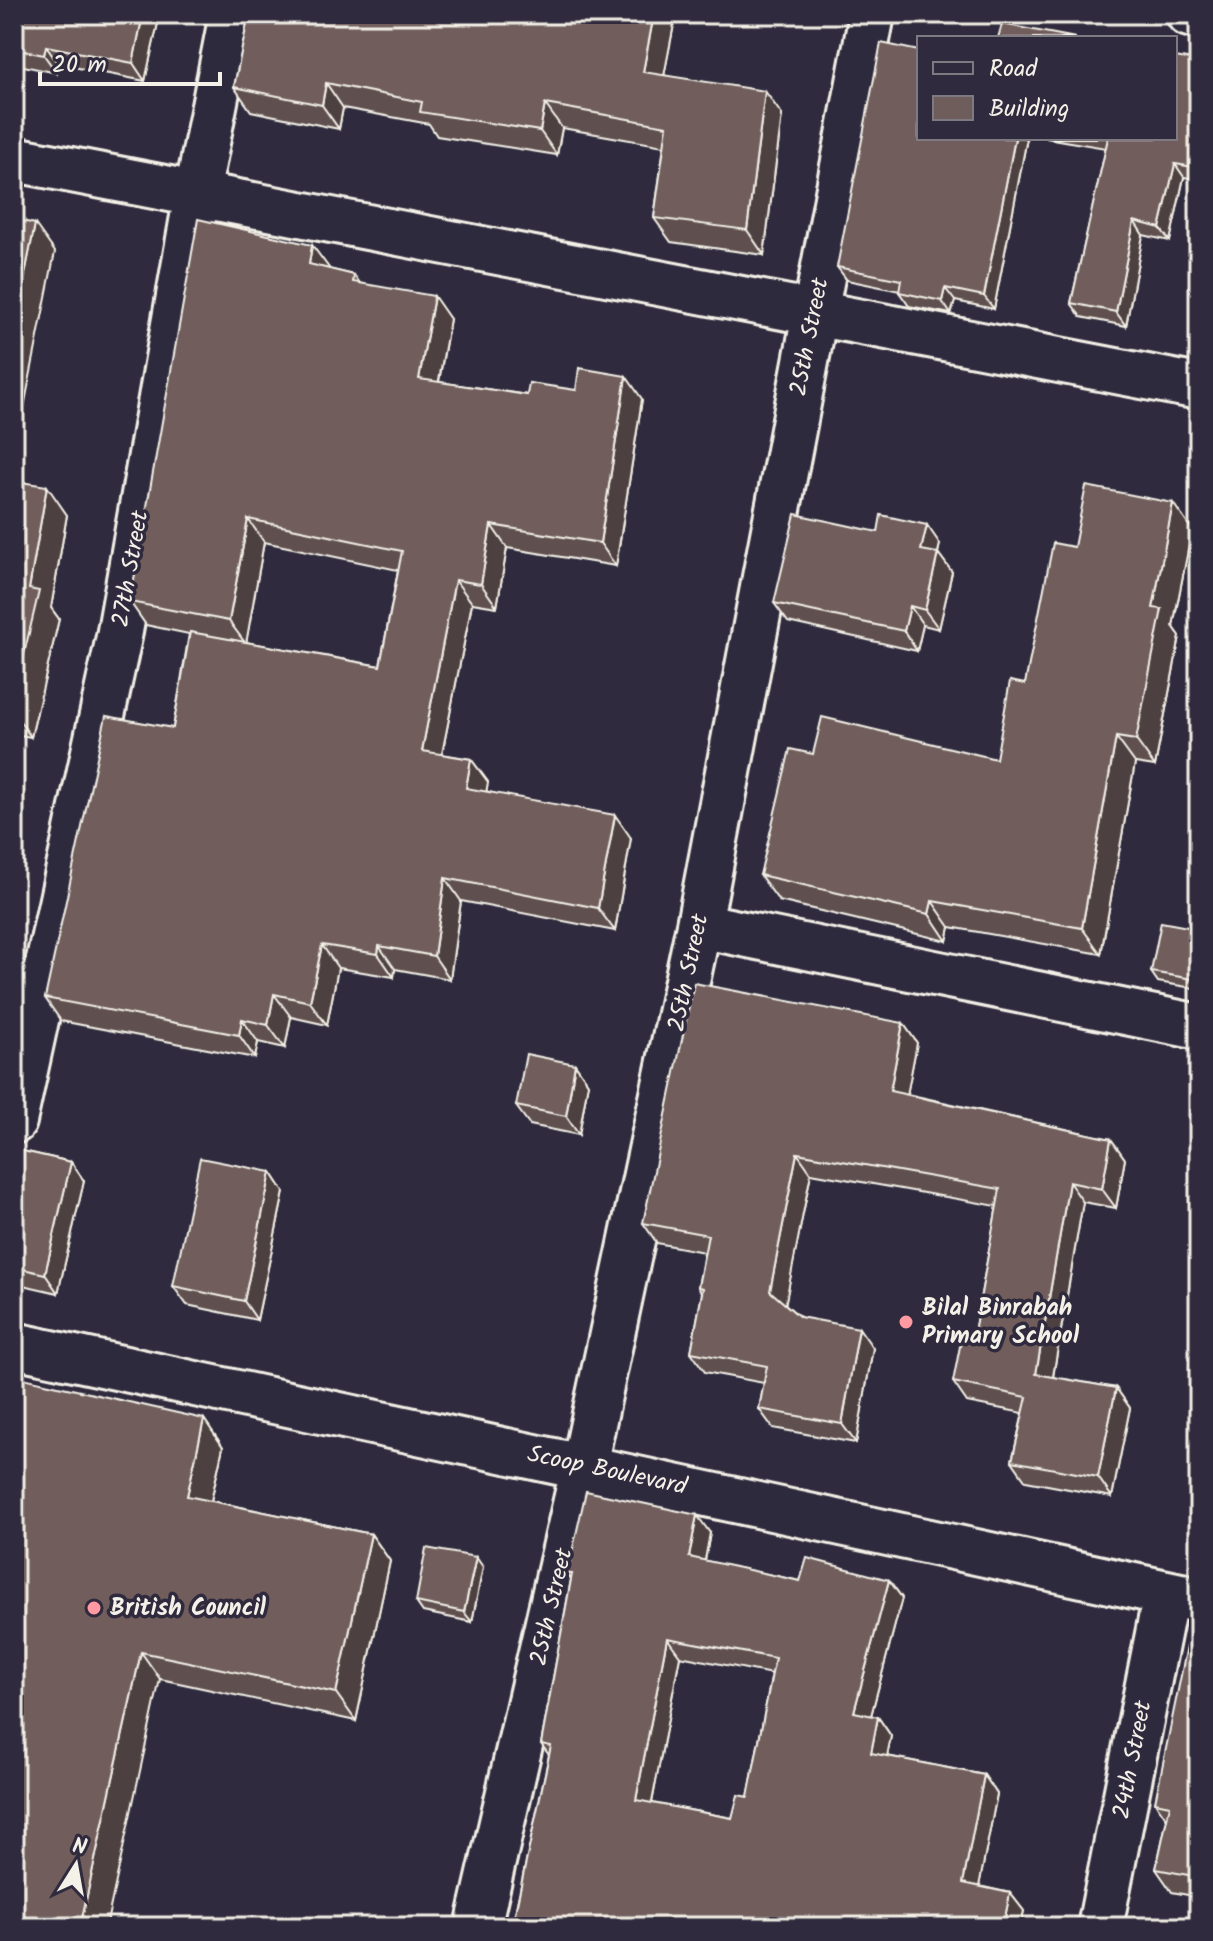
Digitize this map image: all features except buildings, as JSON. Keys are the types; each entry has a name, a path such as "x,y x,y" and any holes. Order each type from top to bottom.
{"street":[{"name":"27th Street","path":"14,1121 119,637 232,14"},
{"name":"25th Street","path":"478,1927 584,1466 699,925 872,14"},
{"path":"1189,14 1199,16"},
{"path":"14,159 814,316 1199,387"},
{"path":"699,925 1199,1027"},
{"name":"Scoop Boulevard","path":"14,1345 1183,1597"},
{"name":"24th Street","path":"1100,1927 1183,1597"}],"place":[{"name":"Bilal Binrabah Primary School","path":"906,1322"},
{"name":"British Council","path":"94,1608"}]}
